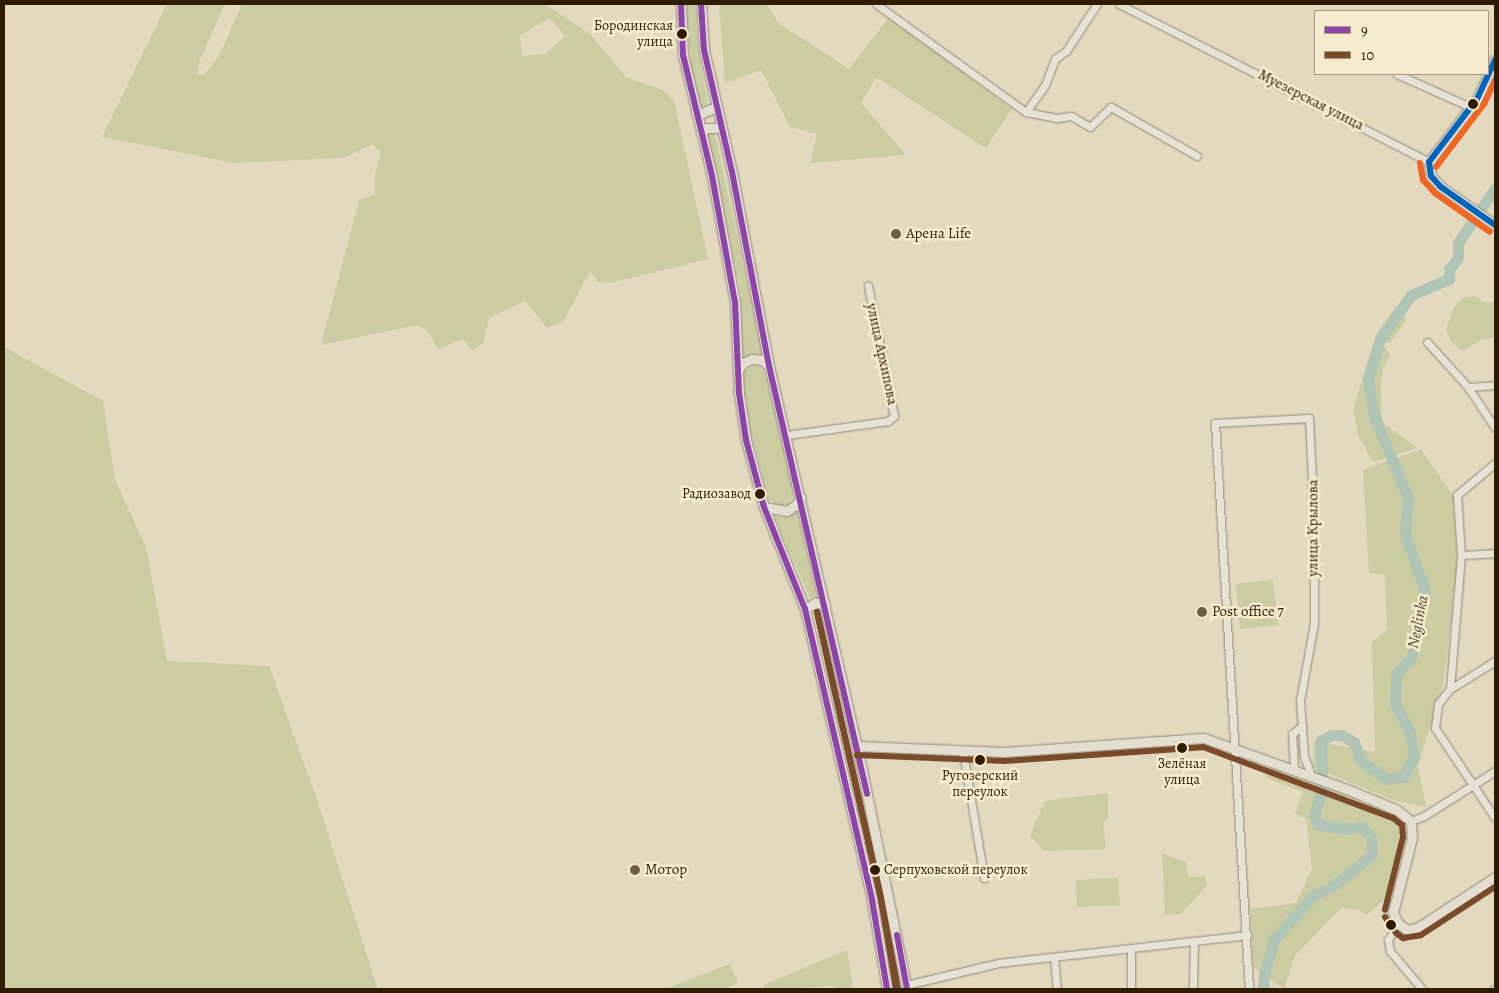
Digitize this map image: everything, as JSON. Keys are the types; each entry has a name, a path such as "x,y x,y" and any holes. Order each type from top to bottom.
{"main road":[{"path":"681,4 683,56 701,132 735,302 738,370 746,440 764,507 805,609 858,836 888,989"},
{"path":"701,4 704,50 769,366 787,435 857,746 906,987"},
{"path":"1489,71 1495,60"},
{"path":"1487,75 1470,107 1429,162 1431,176 1472,211 1495,225"},
{"path":"696,112 702,114 716,107"},
{"path":"701,132 714,127 721,128"},
{"path":"738,370 744,362 752,359 762,360 769,366"},
{"path":"764,507 787,511 796,505 801,497"},
{"path":"805,609 815,603 825,604"},
{"path":"857,746 963,752 1058,750 1204,738 1237,748 1349,790 1397,810 1411,821 1412,838 1393,912 1398,924 1407,930 1419,927 1495,877"},
{"path":"858,836 866,839 875,832"}],"street":[{"path":"876,4 1026,112 1057,118 1071,116 1090,127 1111,107 1197,156"},
{"path":"1026,112 1045,85 1055,59 1066,51 1097,4"},
{"name":"Муезерская улица","path":"1119,4 1429,162"},
{"path":"1399,75 1470,107"},
{"name":"улица Архипова","path":"787,435 888,421 894,416 894,403 868,286"},
{"path":"1427,342 1468,387 1495,428"},
{"path":"1468,387 1495,385"},
{"name":"улица Крылова","path":"1237,748 1215,422 1309,418 1314,521 1314,623 1300,701 1304,756 1313,776"},
{"path":"1450,689 1461,555 1457,495 1495,463"},
{"path":"1461,555 1495,553"},
{"path":"1495,661 1450,689 1438,704 1436,728 1495,818"},
{"path":"1294,769 1292,734 1302,726"},
{"path":"1237,748 1249,989"},
{"path":"963,752 984,878"},
{"path":"1294,769 1304,756"},
{"path":"1411,821 1473,786 1495,771"},
{"path":"1398,924 1388,940 1390,951 1422,989"},
{"path":"906,987 998,963 1247,936"},
{"path":"1193,989 1194,942"},
{"path":"1131,989 1132,948"},
{"path":"1054,957 1056,989"}],"green space":[{"path":"167,4 225,4 199,62 197,74 204,75 219,56 242,4 545,4 590,34 626,77 662,90 674,101 708,259 610,283 598,282 590,271 563,322 547,328 525,301 489,318 483,343 473,351 463,339 439,349 425,329 417,325 321,345 359,200 375,194 375,174 381,152 372,144 344,158 233,163 102,137","holes":["550,18 565,36 545,54 523,56 519,36"]},
{"path":"686,4 695,4 697,43 708,104 704,107 699,104 691,67"},
{"path":"719,4 767,4 778,23 849,69 889,17 1012,109 986,148 876,77 861,103 906,155 810,163 817,134 790,127 761,70 725,83"},
{"path":"714,130 763,354 743,358 741,293 707,135"},
{"path":"1475,296 1486,303 1495,302 1495,337 1482,340 1462,351 1451,342 1446,329 1454,306 1463,298"},
{"path":"1396,306 1404,312 1406,320 1390,343 1385,343 1377,334"},
{"path":"1373,344 1384,347 1391,354 1383,368 1381,385 1381,414 1384,424 1418,448 1373,462 1358,435 1353,409"},
{"path":"4,347 103,401 115,480 146,547 167,661 269,666 316,797 378,989 4,989"},
{"path":"752,366 759,367 765,373 795,490 790,504 784,507 776,505 769,499 751,434 742,379 743,372"},
{"path":"1421,449 1454,497 1457,571 1443,687 1418,765 1426,807 1396,801 1313,767 1313,741 1375,752 1372,642 1387,629 1385,575 1369,573 1363,470"},
{"path":"797,511 816,597 810,598 774,515 783,518"},
{"path":"1273,580 1278,625 1240,629 1236,584"},
{"path":"817,611 822,613 838,700 856,767 869,827 866,833 861,828 814,615"},
{"path":"1269,765 1395,815 1404,824 1401,857 1392,892 1367,915 1356,909 1341,908 1295,956 1284,989 1253,967 1250,909 1296,903 1312,869 1306,819 1295,813 1303,792 1265,777"},
{"path":"1108,793 1108,818 1103,824 1106,849 1044,851 1030,835 1045,801"},
{"path":"871,841 901,989 894,989 883,920 863,842"},
{"path":"1162,853 1186,862 1188,877 1205,876 1207,885 1181,914 1165,915"},
{"path":"1118,878 1120,905 1077,907 1076,880"},
{"path":"847,950 853,989 836,989 836,986 764,989 763,985"},
{"path":"730,964 738,983 725,989 665,989"}],"waterway":[{"name":"Neglinka","path":"1263,989 1264,973 1275,938 1314,895 1333,886 1372,855 1371,838 1361,826 1348,829 1318,825 1314,815 1322,792 1321,740 1332,735 1341,735 1354,742 1361,760 1385,779 1404,777 1414,756 1410,733 1395,705 1396,674 1412,657 1425,591 1405,534 1408,497 1374,416 1368,380 1380,339 1411,295 1449,279 1449,269 1458,258 1458,243 1495,188"}],"transit line":[{"name":"9","path":"681,4 683,55 712,176 735,302 739,393 746,440 764,507 805,609 872,900 887,989"},
{"name":"9","path":"701,4 704,50 732,172 769,366 867,794"},
{"path":"1489,73 1495,60"},
{"path":"1429,162 1477,99 1488,75"},
{"path":"1436,167 1484,104 1495,80"},
{"path":"1429,162 1431,176 1441,187 1495,225"},
{"path":"1420,163 1423,180 1435,193 1490,232"},
{"name":"10","path":"896,988 881,898 817,612 880,894 898,989"},
{"name":"10","path":"857,755 1005,761 1203,747 1393,818 1402,825 1403,837 1385,910"},
{"name":"10","path":"1385,917 1396,933 1403,938 1421,935 1495,887"},
{"name":"9","path":"897,935 907,989"}],"place":[{"name":"Бородинская улица","path":"682,34"},
{"name":"Арена Life","path":"896,234"},
{"name":"Радиозавод","path":"760,494"},
{"name":"Post office 7","path":"1202,612"},
{"name":"Зелёная улица","path":"1182,748"},
{"name":"Ругозерский переулок","path":"980,760"},
{"name":"Мотор","path":"635,870"},
{"name":"Серпуховской переулок","path":"875,870"}]}
